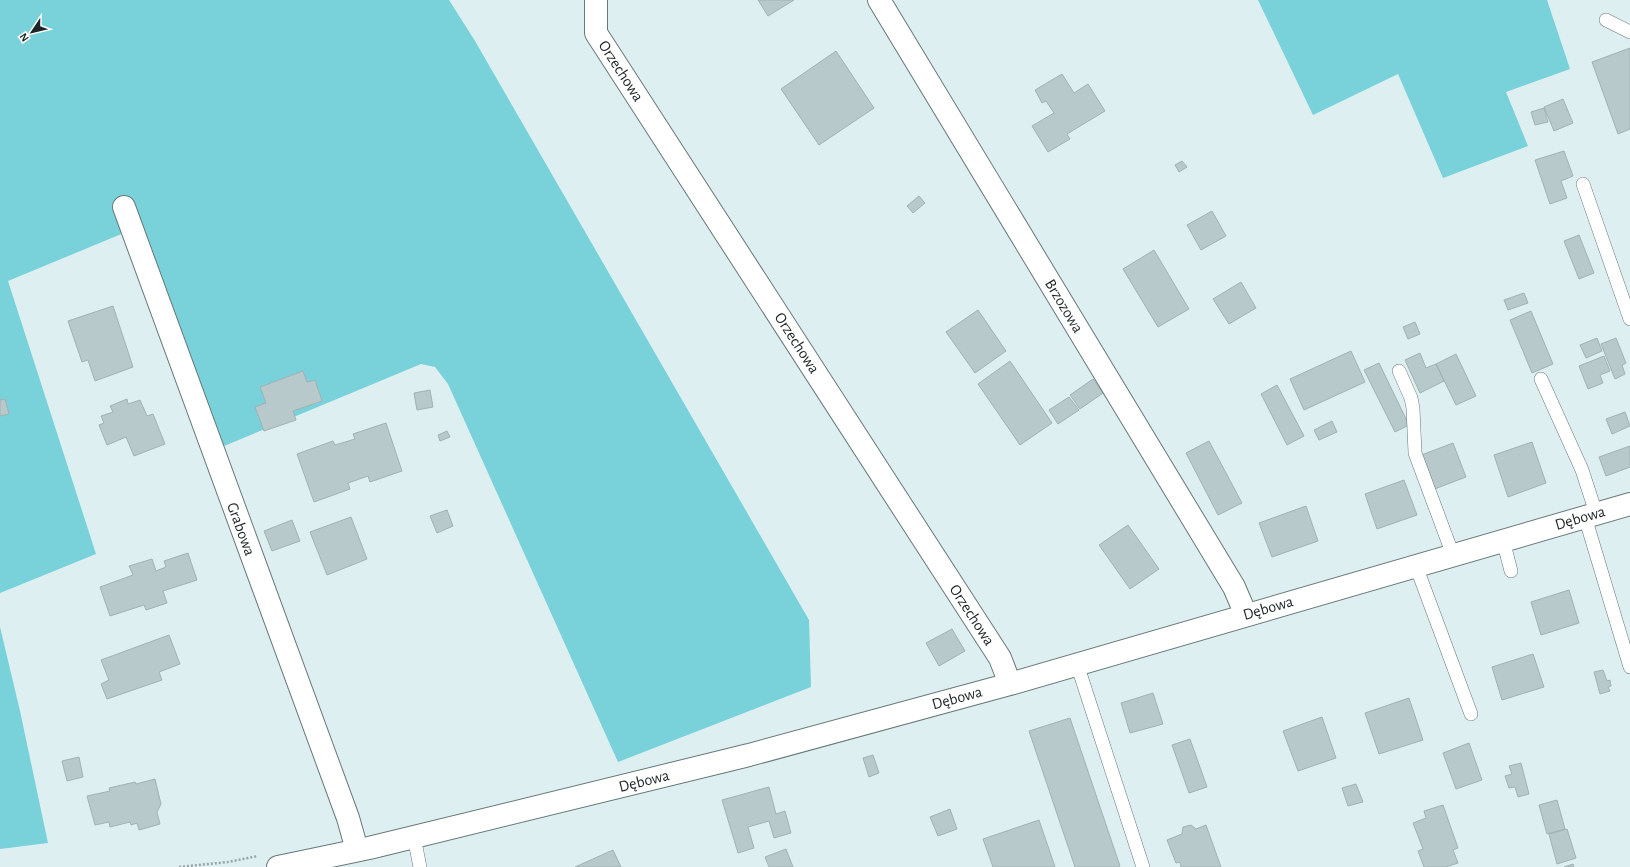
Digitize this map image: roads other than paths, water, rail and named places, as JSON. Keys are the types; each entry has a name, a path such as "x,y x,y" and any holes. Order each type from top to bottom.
{"street":[{"name":"Orzechowa","path":"596,0 596,33 1000,658 1010,684"},
{"name":"Brzozowa","path":"879,0 1234,587 1246,614"},
{"name":"Grabowa","path":"124,207 345,810 358,850"},
{"name":"Dębowa","path":"278,867 358,850 749,755 1010,684 1246,614 1630,504"}],"lane":[{"path":"1606,20 1630,32"},
{"path":"1583,184 1630,320"},
{"path":"1399,371 1411,398 1413,408 1414,453 1453,555"},
{"path":"1541,379 1582,470 1591,515 1630,667"},
{"path":"1503,540 1511,571"},
{"path":"1416,566 1471,714"},
{"path":"1077,664 1143,867"},
{"path":"414,836 420,867"}]}
